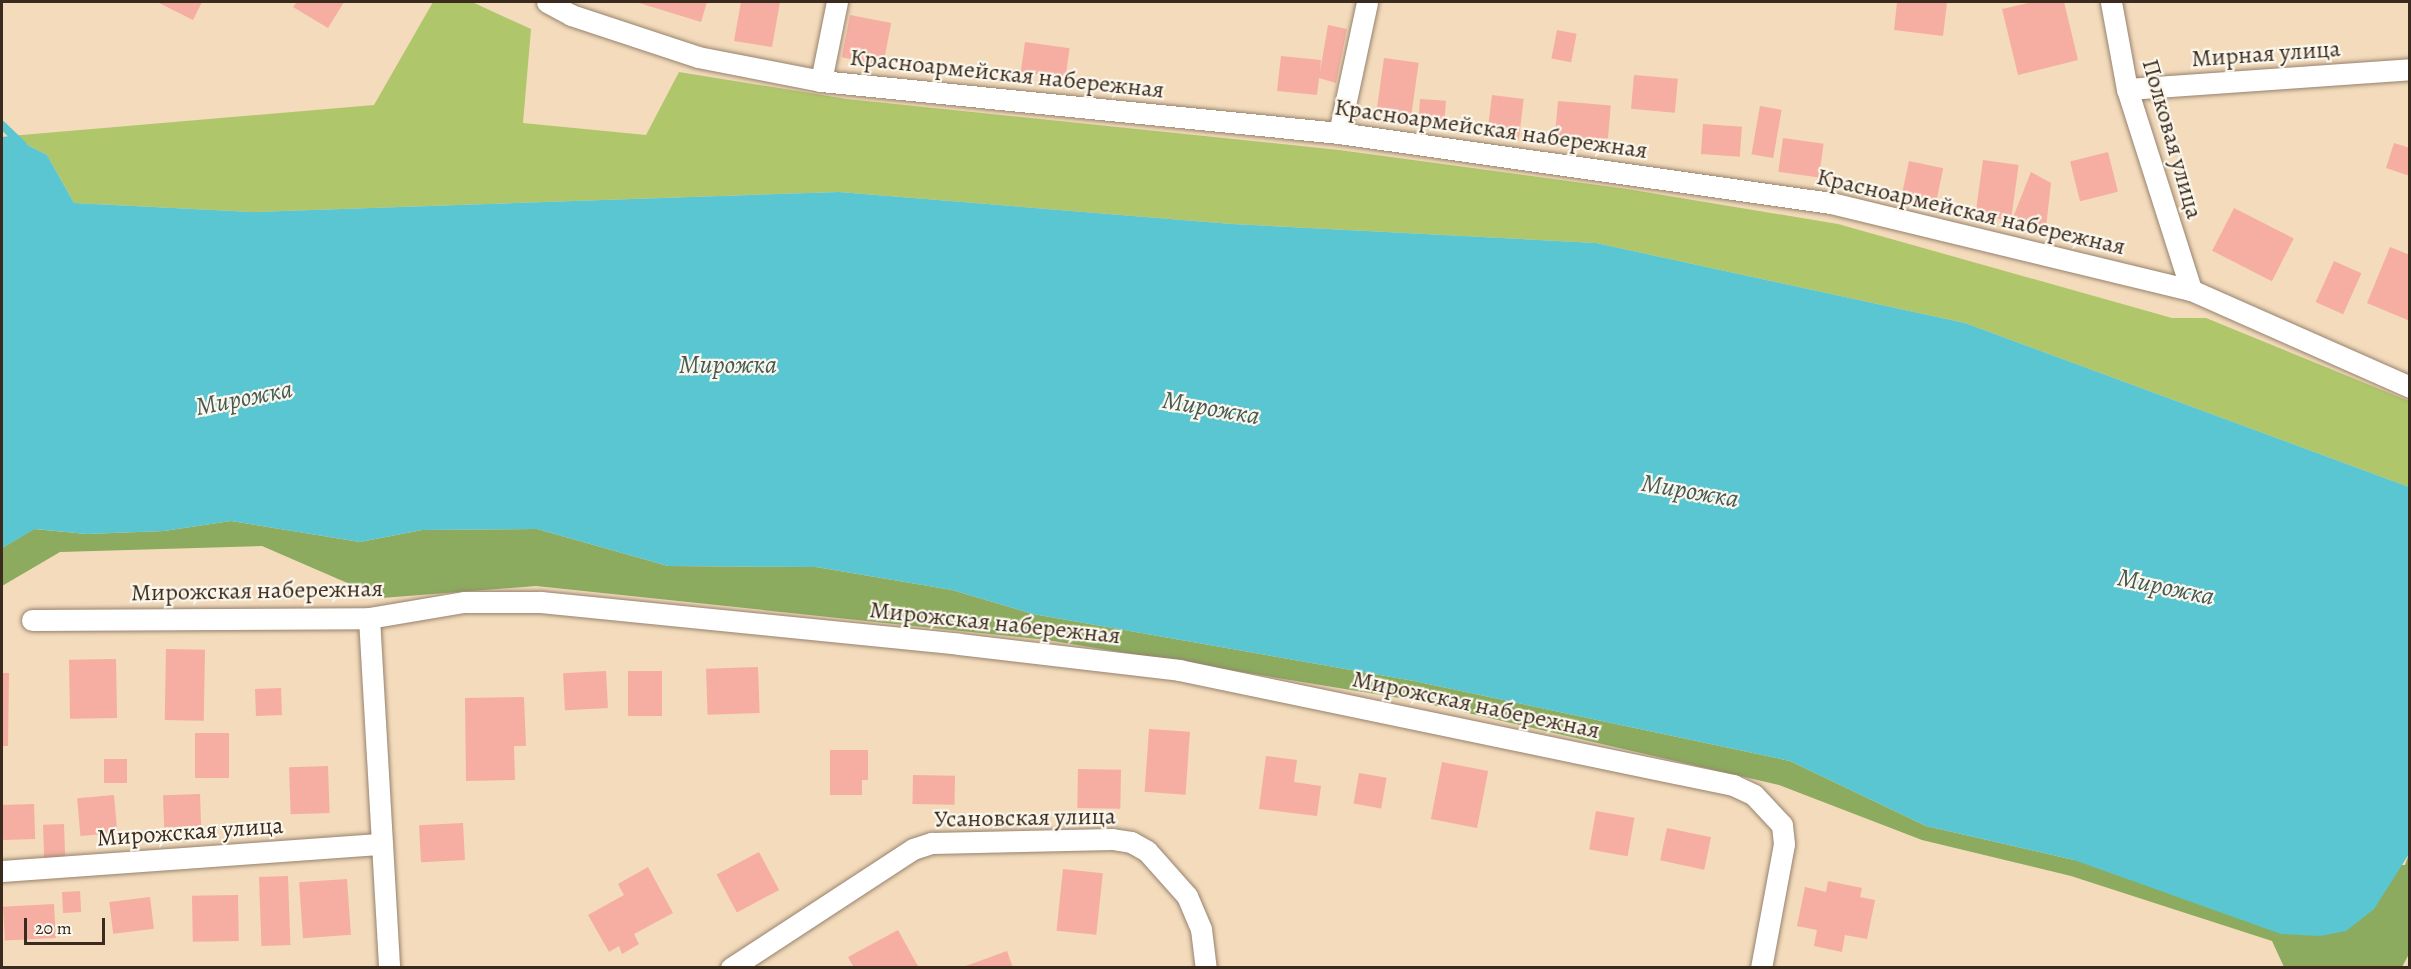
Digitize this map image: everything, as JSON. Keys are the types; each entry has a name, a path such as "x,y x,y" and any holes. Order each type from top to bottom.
{"street":[{"name":"Красноармейская набережная","path":"547,2 571,15 698,57 821,81 1339,133 1831,203 2191,290 2409,387"},
{"path":"821,81 837,2"},
{"path":"1339,133 1367,2"},
{"name":"Полковая улица","path":"2111,2 2127,89 2191,290"},
{"name":"Мирная улица","path":"2127,89 2409,69"},
{"name":"Мирожская набережная","path":"32,620 369,618 464,602 541,602 959,644 1179,670 1733,785 1754,795 1782,825 1784,844 1761,968"},
{"path":"369,618 389,968"},
{"name":"Усановская улица","path":"730,968 922,846 1112,838 1147,851 1187,896 1201,929 1206,968"},
{"name":"Мирожская улица","path":"2,871 382,844"}],"green space":[{"path":"433,2 472,2 531,29 523,123 646,135 679,72 847,99 1339,150 1627,189 1838,224 2172,318 2206,318 2409,401 2409,487 1965,323 1596,243 1232,224 839,192 252,212 74,203 47,155 10,136 374,105"},
{"path":"231,521 360,542 422,530 537,529 668,566 816,567 952,590 1033,614 1414,681 1790,761 1926,826 2074,860 2405,865 2409,854 2409,954 2402,967 2284,967 2272,941 2071,876 1922,840 1779,785 1412,700 1047,640 536,586 382,598 262,546 60,552 2,586 2,548 34,529 87,534 164,531"}],"water":[{"name":"Мирожка","path":"10,136 47,155 74,203 252,212 839,192 1232,224 1596,243 1965,323 2409,487 2409,854 2374,909 2346,931 2320,936 2281,934 2074,860 1926,826 1790,761 1414,681 1033,614 952,590 816,567 668,566 537,529 422,530 360,542 231,521 164,531 87,534 35,529 2,548 2,137"}],"building":[{"path":"157,2 202,2 193,20"},
{"path":"297,2 344,2 328,28 293,7"},
{"path":"636,2 707,2 701,22"},
{"path":"741,2 780,2 772,47 734,41"},
{"path":"1897,2 1947,2 1943,36 1894,30"},
{"path":"2033,2 2064,2 2078,60 2018,75 2002,9"},
{"path":"850,15 891,23 883,65 842,57"},
{"path":"1328,25 1347,29 1336,83 1319,78 1317,95 1277,91 1281,56 1321,60 1320,72"},
{"path":"1557,30 1577,34 1571,62 1551,58"},
{"path":"1025,42 1070,48 1065,78 1021,72"},
{"path":"1384,58 1419,63 1410,125 1375,120"},
{"path":"1634,75 1678,79 1675,113 1631,109"},
{"path":"1492,95 1524,99 1519,141 1487,137"},
{"path":"1420,99 1446,101 1444,129 1418,127"},
{"path":"1558,101 1611,106 1607,144 1555,140"},
{"path":"1760,106 1782,110 1773,158 1751,154"},
{"path":"1703,124 1742,127 1740,157 1701,154"},
{"path":"1783,138 1824,144 1819,177 1778,172"},
{"path":"2394,143 2410,148 2410,176 2386,168"},
{"path":"2108,152 2118,192 2080,201 2070,161"},
{"path":"1983,160 2019,165 2011,220 1975,215"},
{"path":"1909,161 1943,168 1936,203 1902,196"},
{"path":"2031,172 2051,183 2046,227 2012,220"},
{"path":"2234,208 2294,238 2272,281 2212,251"},
{"path":"2390,247 2410,255 2410,321 2367,303"},
{"path":"2334,261 2361,273 2343,314 2316,302"},
{"path":"166,649 205,650 204,721 165,720"},
{"path":"116,659 117,718 70,719 69,660"},
{"path":"758,667 760,713 708,715 706,669"},
{"path":"606,671 608,708 565,710 563,673"},
{"path":"628,671 662,671 662,716 628,716"},
{"path":"2,673 9,673 8,746 2,746"},
{"path":"281,688 282,715 256,716 255,689"},
{"path":"524,697 526,746 514,746 515,780 466,781 465,698"},
{"path":"1149,729 1190,732 1186,795 1145,792"},
{"path":"195,733 229,733 229,778 195,778"},
{"path":"830,750 868,750 868,780 862,780 862,795 830,795"},
{"path":"1266,756 1297,760 1294,782 1321,786 1317,816 1259,809"},
{"path":"104,759 127,759 127,783 104,783"},
{"path":"1442,762 1488,771 1477,828 1431,819"},
{"path":"328,766 330,813 291,814 289,767"},
{"path":"1078,769 1121,770 1120,809 1077,808"},
{"path":"1359,773 1387,778 1381,808 1354,804"},
{"path":"913,775 955,776 954,805 912,804"},
{"path":"200,794 201,826 164,827 163,795"},
{"path":"114,795 117,833 80,836 77,798"},
{"path":"34,804 35,839 3,840 2,805"},
{"path":"1596,811 1634,818 1628,856 1589,849"},
{"path":"463,823 465,860 421,862 419,825"},
{"path":"64,824 65,858 44,859 43,825"},
{"path":"1667,828 1711,837 1704,870 1660,860"},
{"path":"759,852 779,890 737,913 717,875"},
{"path":"648,867 673,913 634,934 639,944 622,954 619,946 609,952 588,915 624,895 618,884"},
{"path":"1063,869 1103,873 1096,935 1057,931"},
{"path":"288,876 290,945 261,946 259,877"},
{"path":"347,879 351,935 303,938 299,882"},
{"path":"1828,881 1862,888 1860,897 1875,900 1867,939 1845,935 1842,952 1814,946 1817,930 1797,926 1805,887 1826,892"},
{"path":"80,891 81,912 63,913 62,892"},
{"path":"238,895 239,941 193,942 192,896"},
{"path":"150,897 154,929 113,934 109,902"},
{"path":"54,904 56,938 5,941 3,907"},
{"path":"898,930 919,968 854,968 848,957"},
{"path":"1007,951 1013,968 963,967"}],"waterway":[{"path":"2,125 23,145"}]}
